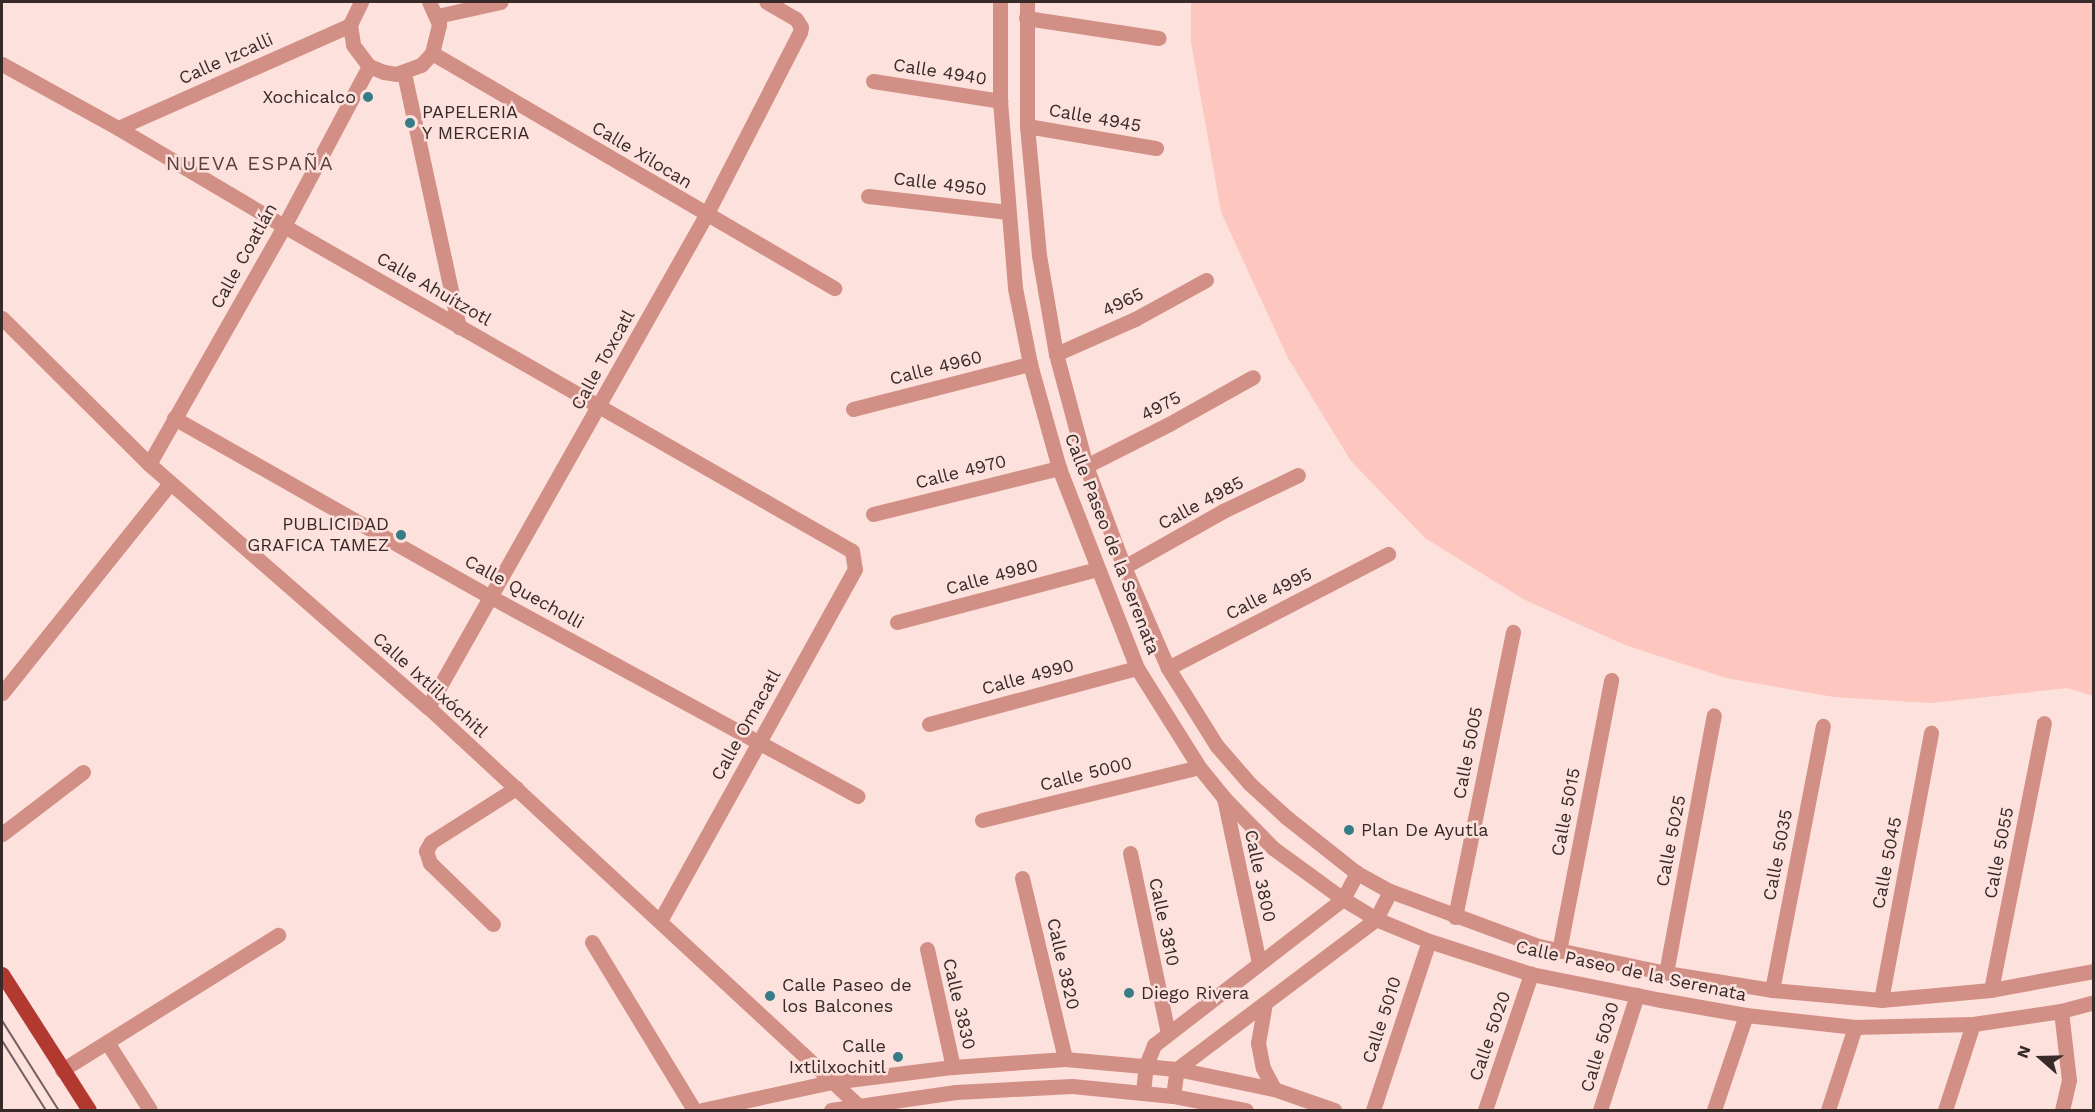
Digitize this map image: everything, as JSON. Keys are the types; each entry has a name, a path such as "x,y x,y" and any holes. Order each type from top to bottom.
{"main road":[{"path":"2,974 89,1110"}],"street":[{"path":"355,3 350,25 353,45 369,66 384,72 404,73 421,65 432,53 439,32 437,16 429,2"},
{"path":"437,16 500,2"},
{"name":"Calle Toxcatl","path":"428,706 706,215 801,27 796,19 766,2"},
{"name":"Calle Paseo de la Serenata","path":"1000,2 1000,101 1016,288 1030,364 1059,468 1137,668 1199,767 1224,798 1273,848 1342,899 1376,919 1429,941 1531,974 1637,995 1746,1015 1855,1028 1973,1024 2061,1011 2094,1002"},
{"name":"Calle Paseo de la Serenata","path":"1027,2 1027,126 1039,255 1056,354 1086,466 1124,567 1168,668 1217,746 1250,784 1286,818 1357,873 1390,891 1455,917 1559,951 1666,973 1772,990 1881,1000 1991,990 2094,971"},
{"path":"1026,18 1158,38"},
{"name":"Calle Izcalli","path":"118,128 350,25"},
{"name":"Calle Xilocan","path":"432,53 834,288"},
{"name":"Calle Ahuítzotl","path":"2,64 118,128 599,407 847,546"},
{"name":"Calle Coatlán","path":"149,464 284,226 369,66"},
{"path":"404,73 459,327"},
{"name":"Calle 4940","path":"873,81 1000,101"},
{"name":"Calle 4945","path":"1027,126 1156,148"},
{"name":"Calle 4950","path":"867,195 1008,212"},
{"name":"4965","path":"1056,354 1135,319 1206,280"},
{"name":"Calle Ixtlilxóchitl","path":"2,318 149,464 428,706 860,1108"},
{"name":"Calle 4960","path":"853,409 1030,364"},
{"name":"4975","path":"1086,466 1169,424 1253,377"},
{"name":"Calle Quecholli","path":"174,418 491,597 858,796"},
{"name":"Calle 4970","path":"873,514 1059,468"},
{"name":"Calle 4985","path":"1124,567 1223,512 1298,476"},
{"path":"2,693 170,483"},
{"name":"Calle Omacatl","path":"660,921 855,569 855,557 847,546"},
{"name":"Calle 4995","path":"1168,668 1388,554"},
{"name":"Calle 4980","path":"897,622 1097,569"},
{"name":"Calle 5005","path":"1455,917 1513,632"},
{"name":"Calle 4990","path":"929,724 1137,668"},
{"name":"Calle 5015","path":"1559,951 1611,680"},
{"name":"Calle 5025","path":"1666,973 1714,715"},
{"name":"Calle 5055","path":"1991,990 2044,723"},
{"name":"Calle 5035","path":"1772,990 1823,726"},
{"name":"Calle 5045","path":"1881,1000 1931,733"},
{"name":"Calle 5000","path":"982,820 1199,767"},
{"path":"2,834 82,772"},
{"path":"493,924 430,863 426,851 430,843 516,788"},
{"name":"Calle 3800","path":"1224,798 1259,962"},
{"name":"Calle 3810","path":"1130,853 1168,1034"},
{"path":"1143,1092 1150,1049 1342,899 1357,873"},
{"name":"Calle 3820","path":"1022,878 1065,1059"},
{"path":"1173,1096 1177,1070 1376,919 1390,891"},
{"path":"62,1070 278,934"},
{"name":"Calle 5010","path":"1373,1110 1429,941"},
{"path":"592,942 694,1110"},
{"name":"Calle 3830","path":"927,949 953,1067"},
{"name":"Calle 5020","path":"1485,1110 1531,974"},
{"name":"Calle 5030","path":"1600,1110 1637,995"},
{"path":"1265,1003 1258,1043 1263,1068 1274,1089"},
{"path":"2061,1011 2069,1080 2062,1110"},
{"path":"1714,1110 1746,1015"},
{"path":"1945,1110 1973,1024"},
{"path":"1828,1110 1855,1028"},
{"path":"107,1042 150,1110"},
{"path":"702,1110 832,1082 953,1067 1065,1059 1146,1065 1177,1070 1274,1089 1334,1110"},
{"path":"871,1077 907,1110"},
{"path":"831,1110 860,1108 895,1099 956,1092 1072,1086 1173,1096 1246,1110"}],"shaded area":[{"path":"1191,2 2093,2 2093,696 2067,688 1931,703 1834,697 1726,678 1625,645 1523,599 1425,538 1351,461 1288,358 1221,212 1191,42"}],"tram line":[{"path":"2,1020 59,1110"},
{"path":"2,1040 46,1110"}],"place":[{"name":"Xochicalco","path":"368,97"},
{"name":"PAPELERIA Y MERCERIA","path":"410,123"},
{"name":"PUBLICIDAD GRAFICA TAMEZ","path":"401,535"},
{"name":"Plan De Ayutla","path":"1349,830"},
{"name":"Diego Rivera","path":"1129,993"},
{"name":"Calle Paseo de los Balcones","path":"770,996"},
{"name":"Calle Ixtlilxochitl","path":"898,1057"}],"district":[{"name":"NUEVA ESPAÑA","path":"250,163"}]}
